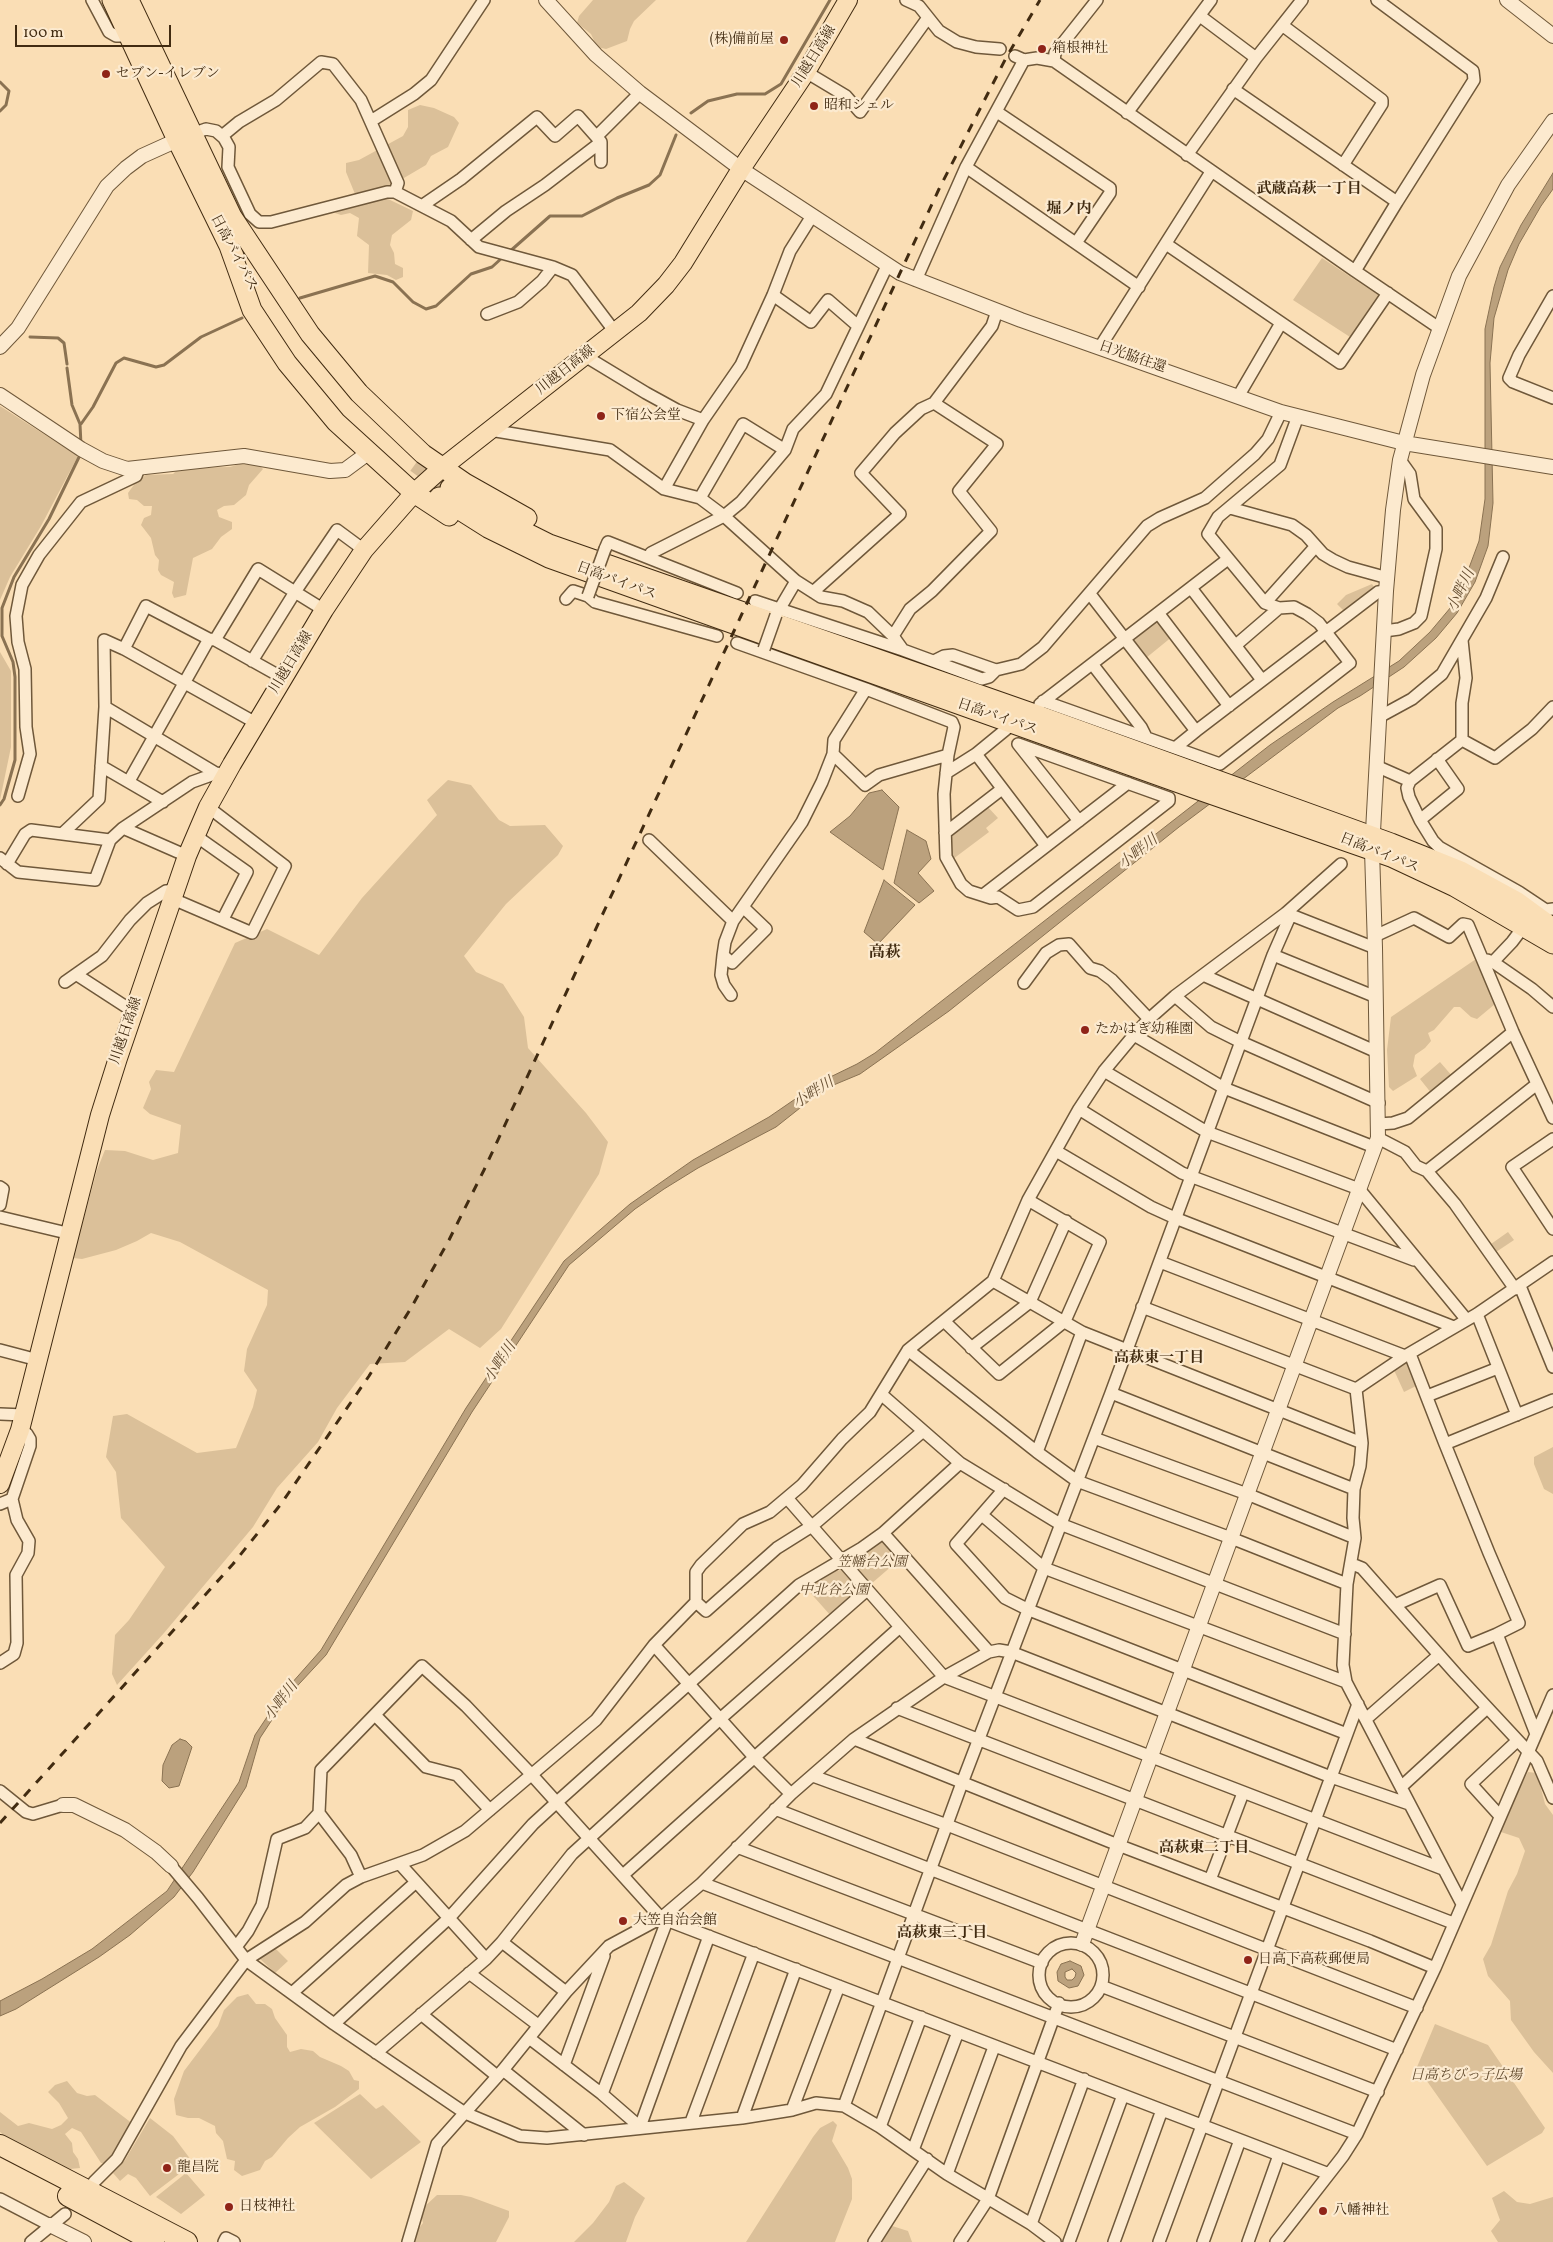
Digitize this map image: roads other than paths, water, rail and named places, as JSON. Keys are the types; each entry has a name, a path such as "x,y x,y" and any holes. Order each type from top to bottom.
{"highway":[{"name":"日高バイパス","path":"112,0 128,36 231,215 273,311 308,374 345,417 411,467"},
{"name":"日高バイパス","path":"129,0 228,246 273,311"},
{"path":"273,311 287,363 336,422 368,453 432,506 488,539 545,568 615,593 649,602 724,605"},
{"path":"273,311 334,365 359,393 424,454 443,467 507,508 559,534 639,566 724,605"},
{"name":"日高バイパス","path":"444,492 488,528 549,558 724,605 1036,707 1252,791 1373,843 1391,857 1455,887 1553,944"},
{"name":"日高バイパス","path":"724,605 1012,724 1237,803 1461,871 1516,901 1553,928"},
{"path":"0,2145 187,2242"},
{"path":"0,2160 154,2242"}],"main road":[{"name":"川越日高線","path":"0,1484 22,1422 100,1115 187,856 221,775 256,723 324,610 364,550 414,493 443,467 639,313 683,263 792,86 806,72 848,0"}],"street":[{"path":"92,0 101,20 110,32 116,36 128,36"},
{"path":"371,121 414,94 431,80 484,0"},
{"name":"日光脇往還","path":"546,0 596,55 691,133 741,169 887,266 916,280 997,311 1281,412 1404,443 1553,467"},
{"path":"906,0 919,6 927,19 939,31 957,42 976,47 1000,48"},
{"path":"1054,61 1055,53 1097,0"},
{"path":"1187,155 1256,58 1302,0"},
{"path":"1355,271 1474,80 1473,71 1377,0"},
{"path":"1507,0 1553,36"},
{"path":"1127,113 1200,16 1209,1"},
{"path":"1200,16 1256,58"},
{"path":"806,72 846,96 860,112 927,19"},
{"path":"1282,25 1382,100 1382,104 1343,165"},
{"path":"916,280 966,167 997,112 1020,58 1037,58 1054,61 1211,172 1439,328"},
{"path":"222,136 239,122 276,100 321,62 333,64 361,100 398,183 395,192"},
{"path":"1234,89 1397,202"},
{"path":"475,244 506,211 545,186 599,139 640,93"},
{"path":"997,112 1110,188 1110,193 1076,243"},
{"path":"422,205 461,179 537,117 555,136 578,116 599,139 601,162"},
{"path":"1082,1944 1377,1136 1379,1103 1373,843 1387,584 1393,510 1400,460 1423,375 1459,276 1508,185 1553,121"},
{"path":"0,347 18,328 107,186 142,156 206,129 216,131 222,136 229,147 228,167 250,214 259,222 271,222 387,192 395,192 451,222 475,244 517,258 553,267 572,275 615,332"},
{"path":"966,167 1139,287"},
{"path":"1100,347 1211,172"},
{"path":"664,489 703,420 741,365 773,295 790,251 812,216"},
{"path":"1166,244 1340,363 1388,293"},
{"path":"651,553 724,516 741,502 785,450 793,429 826,394 887,266"},
{"path":"487,314 518,302 542,281 553,267"},
{"path":"773,295 811,322 828,300 858,326"},
{"path":"1552,395 1513,382 1509,378 1549,311 1553,296"},
{"path":"813,592 900,514 861,473 895,433 921,409 934,403 992,326 997,311"},
{"path":"1239,396 1281,323"},
{"path":"585,356 669,406 703,420"},
{"path":"0,395 86,452 117,466 139,468 165,463 244,456 330,471 345,470 368,453"},
{"path":"893,636 910,609 932,591 991,531 959,492 997,444 934,403"},
{"path":"755,601 777,612 904,650 982,679 990,677 996,670 1021,664 1044,648 1147,526 1160,518 1205,498 1256,454 1268,439 1281,412"},
{"path":"1036,707 1146,737 1220,764 1350,663 1319,623 1294,607 1279,608 1265,603 1208,534 1218,517 1280,465 1298,416"},
{"path":"700,498 743,424 785,450"},
{"path":"490,430 610,450 664,489 700,498 724,516 796,581 813,592 821,597 858,606 868,612 893,636 904,650"},
{"path":"1384,632 1414,623 1421,616 1436,549 1436,529 1414,499 1410,474 1400,460"},
{"path":"18,796 30,754 26,727 25,669 18,642 16,616 22,585 39,555 81,502 136,476 139,468"},
{"path":"1205,498 1218,517"},
{"path":"1230,508 1292,525 1323,554 1387,584"},
{"path":"252,661 337,530 364,550"},
{"path":"588,596 608,542 724,605"},
{"path":"1265,603 1316,546"},
{"path":"1379,717 1412,699 1442,674 1486,598 1503,556"},
{"path":"946,773 976,754 1012,724 1126,640 1228,559"},
{"path":"129,781 184,683 258,569 324,610"},
{"path":"764,651 777,612 796,581"},
{"path":"1176,748 1387,584"},
{"path":"1191,588 1262,680"},
{"path":"566,599 573,591 588,596 595,602 717,636"},
{"path":"1090,594 1196,731"},
{"path":"124,649 146,606 283,678"},
{"path":"1236,645 1279,608"},
{"path":"1159,614 1229,706"},
{"path":"62,834 98,799 105,707 104,640 124,649 256,723"},
{"path":"1462,640 1466,678 1462,703 1462,740"},
{"path":"737,643 764,651 952,722 954,727 946,773 946,857 961,884 970,891 998,897 1018,910 1033,907 1169,800 1169,798 1018,744 1079,821"},
{"path":"1093,665 1146,737"},
{"path":"731,995 724,985 721,975 725,942 733,921 802,822 822,782 833,754 834,740 866,689"},
{"path":"105,707 221,775"},
{"path":"1462,740 1495,758 1532,729 1553,707"},
{"path":"1462,740 1410,781 1407,788 1409,797 1420,820 1433,842 1439,847 1519,892 1546,910 1553,909"},
{"path":"833,754 865,785 879,775 948,755"},
{"path":"976,754 1046,846"},
{"path":"1420,820 1458,789 1437,759"},
{"path":"101,766 163,802"},
{"path":"1376,766 1410,781"},
{"path":"110,840 31,830 25,834 3,861 18,872 95,880 110,840 123,828 192,782 221,775"},
{"path":"984,895 1128,783"},
{"path":"945,833 1002,789"},
{"path":"65,982 102,956 130,920 147,903 166,891 252,932 285,866 208,807"},
{"path":"123,828 187,856"},
{"path":"196,836 247,872 223,919"},
{"path":"649,840 733,921"},
{"path":"94,2182 118,2159 181,2046 246,1960 305,1922 346,1885 361,1877 400,1864 443,1846 465,1832 596,1720 654,1645 696,1602 696,1572 701,1565 743,1524 770,1512 802,1485 842,1438 870,1412 908,1350 945,1322 993,1280 1028,1200 1080,1109 1104,1071 1134,1035 1175,996 1288,913 1341,864"},
{"path":"723,955 732,963 766,929 743,907"},
{"path":"1288,913 1375,942"},
{"path":"844,2106 916,1914 962,1783 1127,1351 1288,913"},
{"path":"1375,942 1414,918 1449,937 1463,924 1468,925 1487,960 1513,1032 1553,1118"},
{"path":"1487,960 1512,942 1524,926"},
{"path":"1024,983 1046,953 1059,945 1069,944 1090,968 1112,980 1149,1019"},
{"path":"1273,955 1376,997"},
{"path":"1487,960 1532,988 1553,1007"},
{"path":"77,975 134,1012"},
{"path":"1202,975 1377,1052"},
{"path":"1175,996 1211,1027 1379,1103"},
{"path":"1377,1136 1393,1124 1408,1118 1513,1032"},
{"path":"1134,1035 1224,1088 1377,1136 1405,1152 1416,1166 1427,1171 1455,1204 1518,1287 1553,1366"},
{"path":"1104,1071 1207,1132 1359,1189 1466,1320"},
{"path":"1427,1171 1537,1084"},
{"path":"1080,1109 1191,1176 1416,1260"},
{"path":"1553,1139 1512,1167 1553,1229"},
{"path":"1056,1151 1150,1207 1454,1327"},
{"path":"0,1187 3,1190 0,1205"},
{"path":"945,1322 999,1374 1065,1322 1100,1242 1028,1200"},
{"path":"0,1217 71,1234"},
{"path":"971,1348 1030,1302 1066,1221"},
{"path":"1160,1262 1311,1321 1408,1355 1427,1396 1488,1553 1519,1624 1468,1646 1440,1585 1395,1605"},
{"path":"1356,1389 1408,1355 1477,1314 1553,1262"},
{"path":"993,1280 1082,1332 1362,1444"},
{"path":"1142,1307 1356,1389"},
{"path":"1477,1314 1518,1415"},
{"path":"1037,1452 1082,1332"},
{"path":"0,1350 38,1360"},
{"path":"908,1350 1037,1452 1077,1480 1347,1584"},
{"path":"1427,1396 1498,1368"},
{"path":"1356,1389 1362,1444 1360,1466 1354,1489 1353,1518 1355,1538 1347,1584 1343,1665 1346,1682 1462,1904"},
{"path":"1111,1393 1354,1489"},
{"path":"881,1394 922,1432 960,1463 1060,1524 1345,1634"},
{"path":"1446,1444 1553,1400"},
{"path":"0,1414 22,1422 30,1440 30,1446 12,1499 17,1520 29,1541 28,1552 16,1575 16,1643 14,1654 0,1664"},
{"path":"696,1602 706,1611 777,1548 812,1526 922,1432"},
{"path":"1094,1438 1246,1494 1355,1538"},
{"path":"334,2024 449,1918 533,1824 799,1585 840,1559 862,1548 883,1533 960,1463"},
{"path":"1004,1489 956,1544 1005,1598 1029,1610 1347,1734"},
{"path":"787,1498 944,1677 996,1695 1243,1793 1443,1869"},
{"path":"0,1504 12,1499"},
{"path":"982,1515 1044,1568 1346,1682"},
{"path":"883,1533 989,1652"},
{"path":"1352,1564 1362,1568 1542,1768 1553,1798"},
{"path":"376,2053 486,1959 502,1942 572,1854 720,1719 867,1590"},
{"path":"623,1875 900,1627"},
{"path":"1497,1634 1536,1734"},
{"path":"654,1645 755,1758 791,1794"},
{"path":"564,2065 609,1946 661,1918 702,1883 791,1794 854,1739 944,1677 989,1652 999,1650 1011,1652 1332,1777 1409,1804"},
{"path":"1366,1719 1439,1655"},
{"path":"236,1947 248,1931 262,1905 277,1839 305,1828 318,1813 321,1770 422,1666 466,1706 531,1774 661,1918 665,1926 602,2094"},
{"path":"1276,2242 1329,2174 1357,2134 1435,1968 1553,1695"},
{"path":"1159,2242 1358,1704"},
{"path":"897,1708 1453,1923"},
{"path":"1401,1787 1487,1708"},
{"path":"375,1715 426,1767 457,1775 490,1810"},
{"path":"854,1739 1118,1845 1435,1968"},
{"path":"1500,1816 1471,1784 1517,1741"},
{"path":"813,1776 947,1825 1417,2008"},
{"path":"0,1791 26,1812 33,1814 63,1805 74,1805 125,1830 156,1852 172,1867 197,1896 246,1960 334,2024 465,2113 527,2137 584,2135 640,2127 742,2118 792,2110 816,2103 844,2106 880,2127 948,2174 1031,2224 1055,2242"},
{"path":"1210,1880 1243,1793"},
{"path":"775,1810 1397,2050"},
{"path":"318,1813 351,1855 361,1877"},
{"path":"737,1848 1042,1963"},
{"path":"400,1864 486,1959"},
{"path":"292,1993 416,1882"},
{"path":"702,1883 1357,2134"},
{"path":"661,1918 677,1922 994,2047 1084,2079 1329,2174"},
{"path":"640,2127 709,1936"},
{"path":"502,1942 566,1992"},
{"path":"1063,1944 1082,1944 1090,1949 1100,1961 1103,1976 1101,1986 1096,1994 1080,2005 1059,2004 1048,1996 1040,1983 1039,1973 1042,1963 1047,1954 1063,1944"},
{"path":"408,2242 437,2144 500,2073 566,1992 606,1951"},
{"path":"691,2122 754,1953"},
{"path":"742,2118 796,1969"},
{"path":"469,1973 538,2025"},
{"path":"792,2110 839,1986"},
{"path":"1101,1986 1378,2092"},
{"path":"960,2242 988,2198 1059,2004"},
{"path":"421,2014 584,2135"},
{"path":"880,2127 921,2017"},
{"path":"913,2150 958,2032"},
{"path":"529,2038 602,2094 640,2127"},
{"path":"948,2174 994,2047"},
{"path":"1031,2224 1084,2079"},
{"path":"1069,2242 1123,2095"},
{"path":"1114,2242 1162,2110"},
{"path":"1203,2242 1240,2140"},
{"path":"1248,2242 1279,2155"},
{"path":"874,2242 927,2159"},
{"path":"0,2199 84,2242"},
{"path":"31,2242 65,2214"},
{"path":"224,2242 226,2238 234,2242"}],"water":[{"name":"小畔川","path":"1553,173 1553,189 1519,244 1508,270 1494,318 1490,363 1493,503 1488,546 1475,582 1457,613 1436,638 1404,667 1338,708 1179,827 949,1011 860,1074 824,1089 776,1127 698,1168 664,1189 635,1209 569,1265 472,1412 326,1655 287,1697 260,1738 246,1787 193,1872 174,1897 130,1935 99,1957 16,2009 0,2016 0,2001 42,1979 92,1949 167,1891 239,1782 255,1735 283,1693 321,1650 466,1408 564,1261 630,1204 693,1160 769,1117 820,1082 875,1053 1270,745 1333,702 1399,661 1430,632 1451,607 1466,576 1479,541 1485,499 1485,329 1494,287 1500,267 1521,225"},
{"path":"882,790 899,807 883,870 830,832 850,816 869,793"},
{"path":"907,830 926,841 931,859 918,873 934,891 919,903 894,883"},
{"path":"884,880 915,905 878,944 864,932"},
{"path":"180,1739 186,1741 192,1747 179,1786 169,1788 162,1781 163,1765 172,1745"},
{"path":"1070,1961 1081,1966 1084,1975 1078,1986 1069,1988 1058,1981 1057,1972 1061,1964","holes":["1072,1969 1076,1973 1072,1980 1067,1980 1065,1977 1065,1972"]}],"waterway":[{"path":"691,113 708,101 737,94 765,94 781,84 830,0"},
{"path":"0,82 9,91 6,105 0,111"},
{"path":"508,253 550,216 582,216 617,198 649,185 660,175 676,135"},
{"path":"300,298 375,276 393,282 413,302 426,309 436,306 471,274 492,267 503,257"},
{"path":"81,424 93,407 116,363 124,358 156,367 164,365 201,337 242,318"},
{"path":"30,337 58,338 64,343 67,364"},
{"path":"67,368 72,405 80,424 81,445"},
{"path":"0,805 4,799 15,760 15,677 13,662 2,636 2,608 14,577 49,519 81,453"}],"tunnel":[{"path":"416,463 450,488"}],"railway":[{"path":"0,1823 233,1564 281,1504 369,1376 411,1308 449,1240 484,1170 939,189 1006,58 1040,0"}],"place":[{"name":"(株)備前屋","path":"784,40"},
{"name":"箱根神社","path":"1042,49"},
{"name":"セブン-イレブン","path":"106,74"},
{"name":"昭和シェル","path":"814,106"},
{"name":"下宿公会堂","path":"601,416"},
{"name":"たかはぎ幼稚園","path":"1085,1030"},
{"name":"大笠自治会館","path":"623,1921"},
{"name":"日高下高萩郵便局","path":"1248,1960"},
{"name":"龍昌院","path":"167,2168"},
{"name":"日枝神社","path":"229,2207"},
{"name":"八幡神社","path":"1323,2211"}],"district":[{"name":"武蔵高萩一丁目","path":"1309,190"},
{"name":"堀ノ内","path":"1069,210"},
{"name":"高萩","path":"885,954"},
{"name":"高萩東一丁目","path":"1159,1359"},
{"name":"高萩東二丁目","path":"1204,1849"},
{"name":"高萩東三丁目","path":"942,1934"}],"park label":[{"name":"笠幡台公園","path":"872,1563"},
{"name":"中北谷公園","path":"834,1591"},
{"name":"日高ちびっ子広場","path":"1466,2076"}]}
